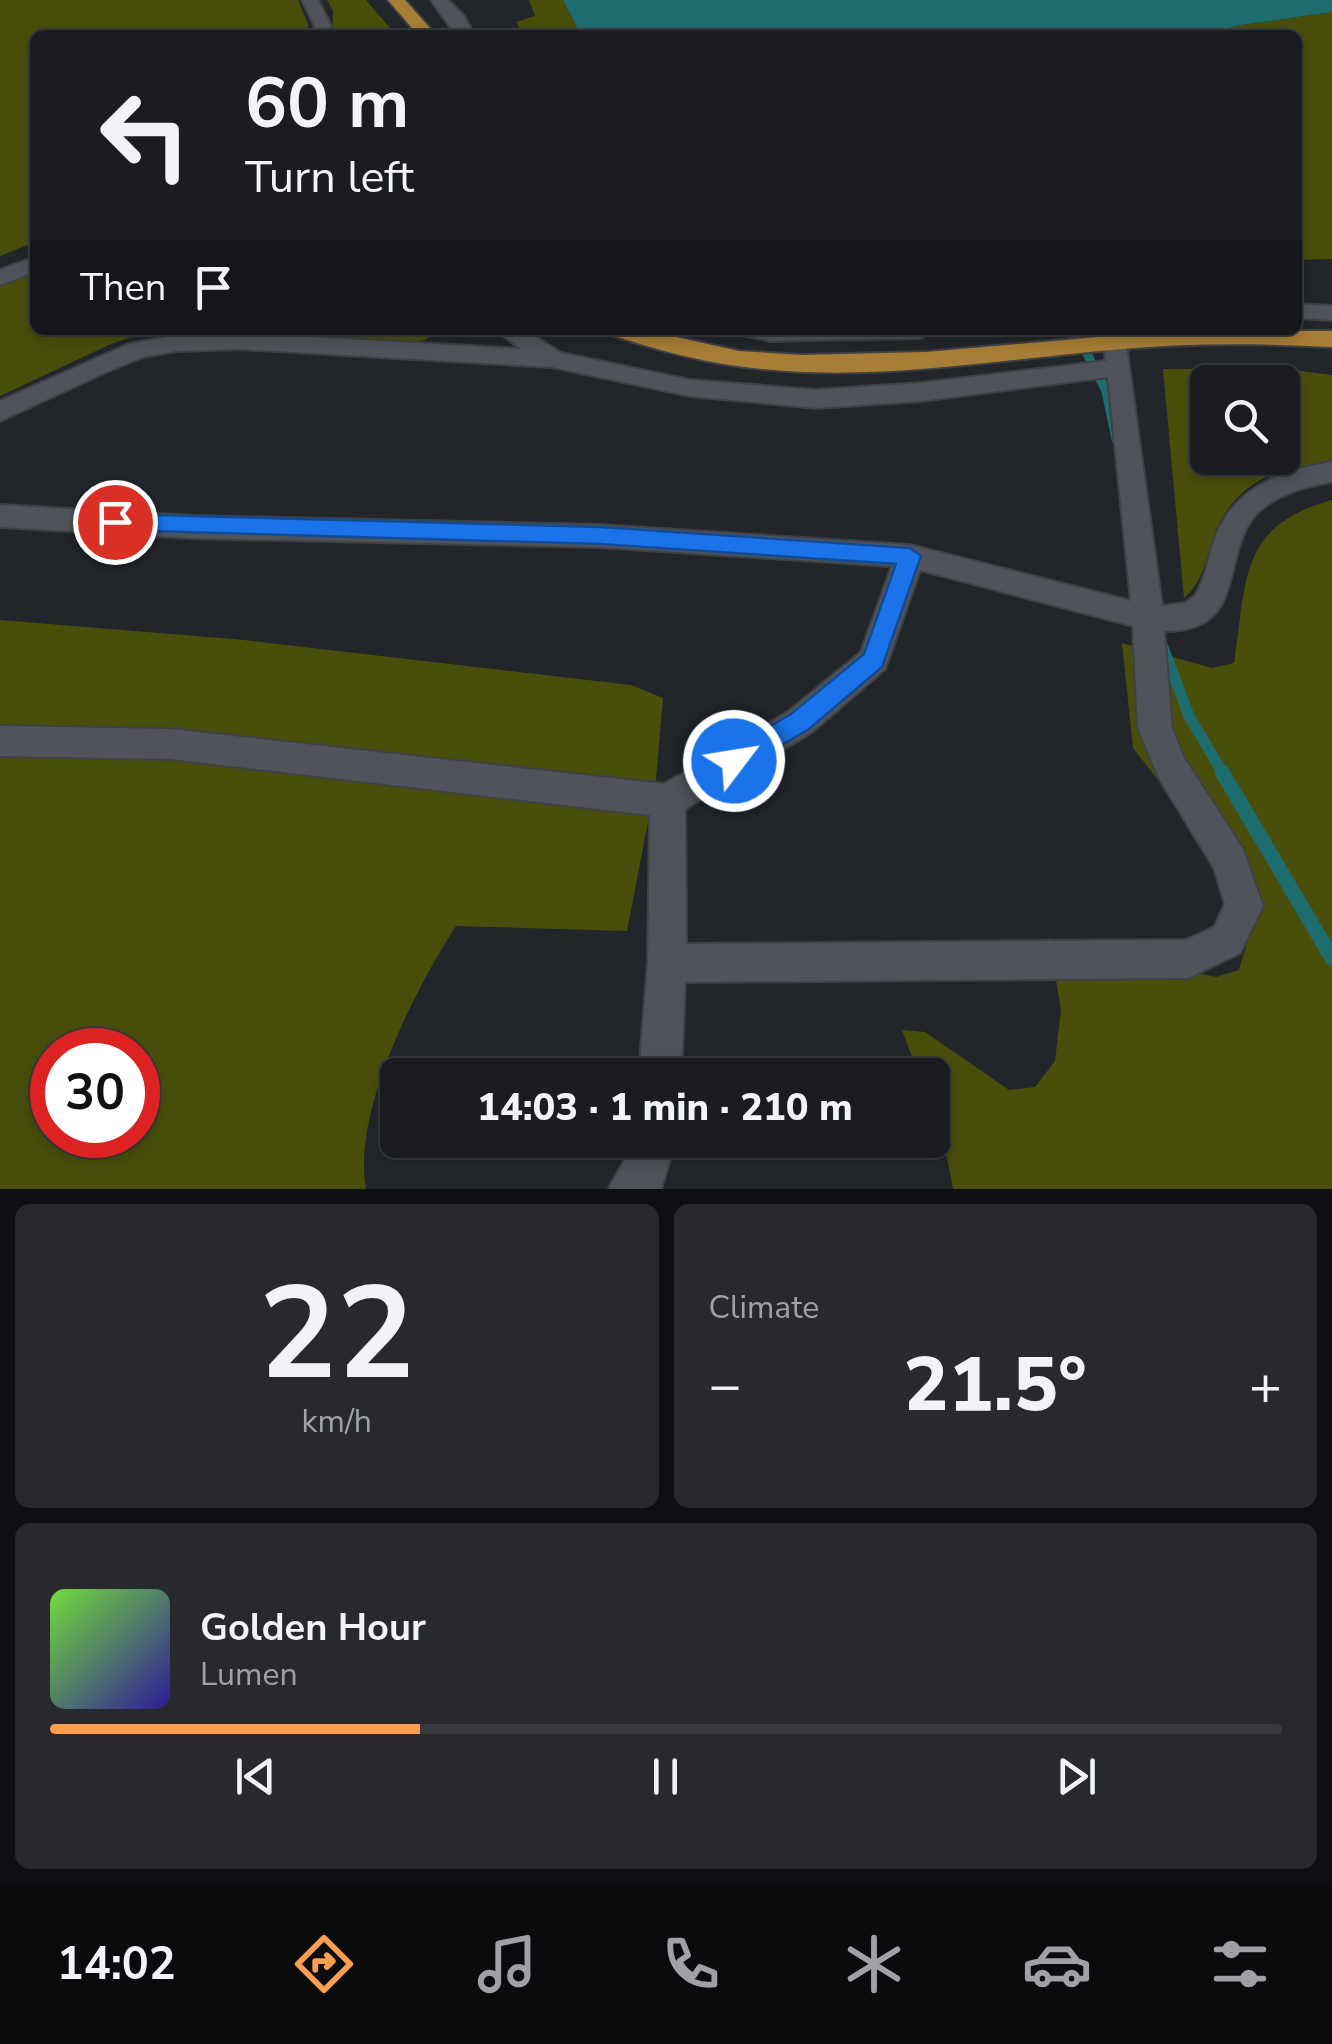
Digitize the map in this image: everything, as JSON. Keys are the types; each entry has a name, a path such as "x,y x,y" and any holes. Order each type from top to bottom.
{"highway":[{"path":"396,0 423,30"},
{"path":"633,335 744,360 870,364 1117,355 1236,335"},
{"path":"1260,335 1332,339"}],"street":[{"path":"310,0 323,30"},
{"path":"439,0 463,30"},
{"path":"0,278 30,266"},
{"path":"1302,311 1332,313"},
{"path":"418,352 459,335"},
{"path":"516,335 554,359"},
{"path":"0,412 97,366 138,350 176,343 240,341 554,359 690,388 816,398 922,392 1117,355 1148,618 1155,728 1171,767 1230,861 1244,906 1227,940 1188,959 667,963"},
{"path":"0,516 192,527 600,536 910,556 1148,618 1176,620 1194,616 1210,602 1238,515 1281,484 1332,472"},
{"path":"0,740 170,744 668,801 800,722 874,660 910,556"},
{"path":"661,1058 667,963 668,801"},
{"path":"631,1189 644,1179 649,1158"}],"green space":[{"path":"0,0 298,0 308,30 30,30 30,244 0,256"},
{"path":"327,0 366,0 392,30 332,30 333,11"},
{"path":"529,0 563,0 578,30 520,30 516,22 535,16"},
{"path":"1332,12 1332,259 1302,260 1302,30 1224,30"},
{"path":"30,269 30,335 138,335 0,396 0,281"},
{"path":"304,335 432,335 404,343"},
{"path":"1163,369 1190,369 1190,475 1270,475 1246,490 1222,518 1191,591 1184,598"},
{"path":"1300,371 1332,375 1332,465 1300,467"},
{"path":"1332,500 1332,1189 953,1189 946,1158 950,1158 950,1058 913,1058 902,1030 925,1032 1009,1090 1035,1087 1055,1061 1061,1010 1049,938 1216,977 1239,970 1246,947 1242,887 1133,748 1122,643 1212,668 1234,663 1253,560 1263,541 1301,511"},
{"path":"0,620 244,640 631,685 663,698 656,780 627,931 456,926 423,983 388,1058 380,1058 380,1083 368,1124 364,1158 366,1189 0,1189"}],"water":[{"path":"563,0 1332,0 1332,12 1224,30 578,30"}],"waterway":[{"path":"1078,335 1106,391 1116,439"},
{"path":"1161,642 1189,716 1224,775"},
{"path":"1222,772 1332,958"}],"route":[{"path":"115,522 600,536 910,556 874,660 800,722 734,761"}]}
